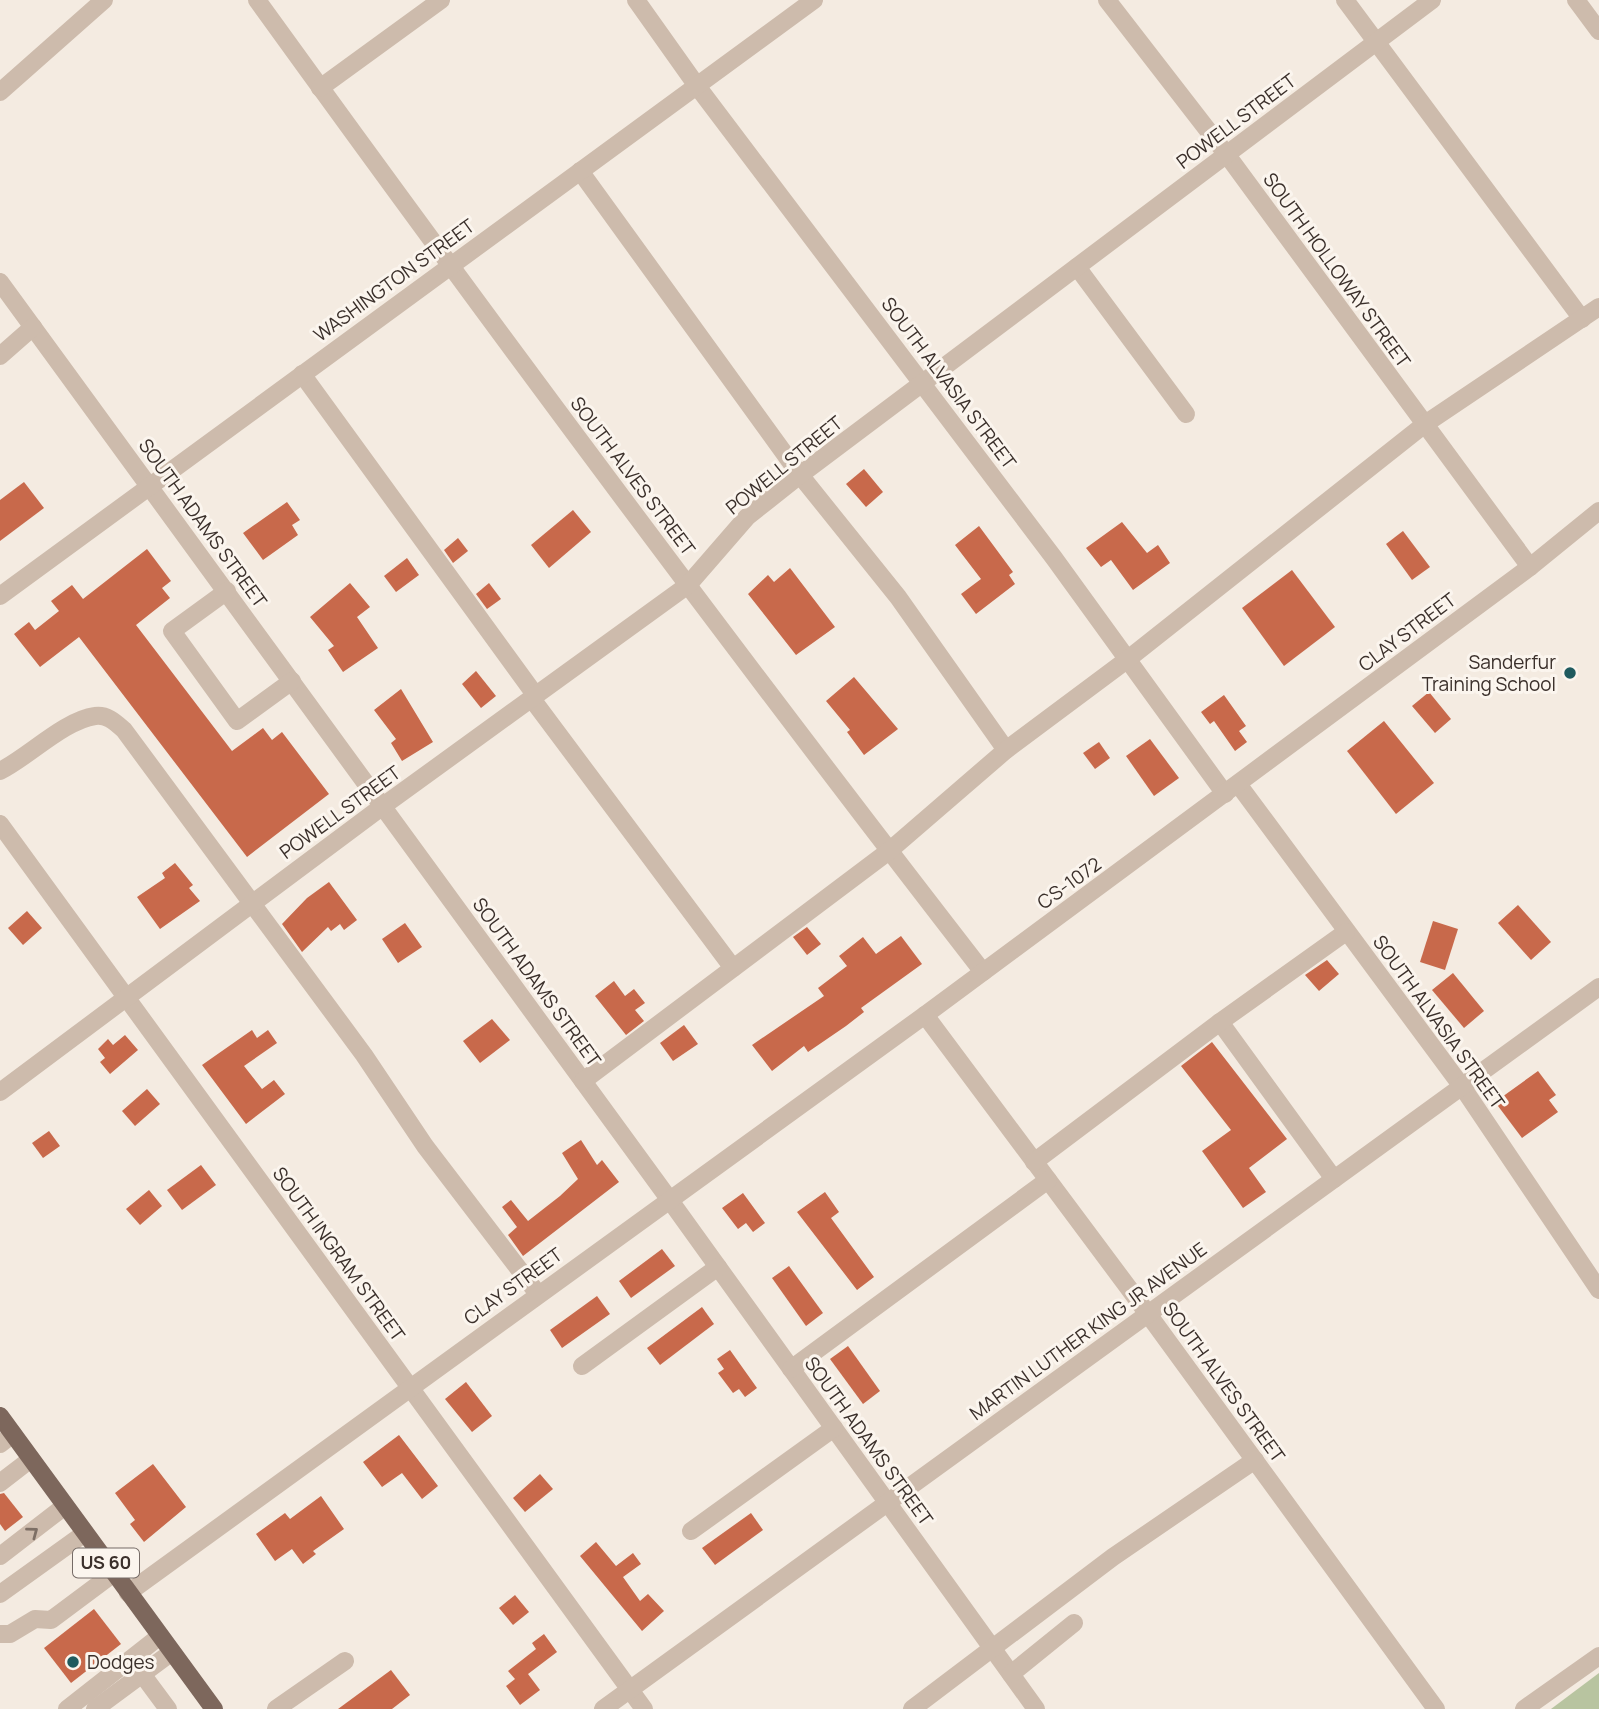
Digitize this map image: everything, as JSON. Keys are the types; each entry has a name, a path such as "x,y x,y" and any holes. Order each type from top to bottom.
{"main road":[{"name":"US 60","path":"0,1416 6,1439 31,1459 214,1709"}],"street":[{"path":"0,92 104,0"},
{"name":"SOUTH ALVES STREET","path":"257,0 449,265 688,585 983,972"},
{"path":"320,88 441,0"},
{"name":"SOUTH ALVASIA STREET","path":"636,0 697,86 924,383 1128,659 1346,932 1463,1088 1599,1290"},
{"name":"WASHINGTON STREET","path":"0,596 814,0"},
{"name":"SOUTH HOLLOWAY STREET","path":"1107,0 1227,155 1530,567"},
{"path":"1345,0 1582,319"},
{"name":"POWELL STREET","path":"0,1092 383,806 688,585 747,517 800,475 1432,0"},
{"path":"1576,0 1599,31"},
{"path":"580,171 800,475 898,597 1006,750"},
{"path":"1077,267 1186,414"},
{"name":"SOUTH ADAMS STREET","path":"0,282 669,1199 1036,1709"},
{"path":"583,1081 889,851 1006,750 1128,659 1425,424 1599,307"},
{"path":"0,356 33,327"},
{"path":"302,374 534,698 733,968"},
{"name":"CLAY STREET","path":"1232,789 1530,567 1599,511"},
{"path":"227,591 172,631 229,710 237,721 292,681"},
{"path":"0,771 74,724 96,716 109,718 124,730 364,1055 425,1146 538,1294"},
{"name":"CS-1072","path":"925,1015 1232,789"},
{"name":"SOUTH INGRAM STREET","path":"0,824 643,1709"},
{"path":"1034,1162 1220,1022 1346,932"},
{"name":"MARTIN LUTHER KING JR AVENUE","path":"603,1709 1599,987"},
{"name":"SOUTH ALVES STREET","path":"925,1015 1148,1314 1436,1709"},
{"name":"CLAY STREET","path":"128,1593 925,1015"},
{"path":"1220,1022 1334,1179"},
{"path":"791,1369 1048,1180"},
{"path":"582,1366 718,1268"},
{"path":"691,1531 834,1428"},
{"path":"0,1483 31,1459"},
{"path":"912,1709 1113,1557 1255,1460"},
{"path":"0,1556 65,1506"},
{"path":"4,1584 85,1533"},
{"path":"0,1634 10,1634 35,1619 51,1620 114,1573"},
{"path":"1011,1674 1074,1623"},
{"path":"67,1709 160,1636"},
{"path":"95,1709 172,1653"},
{"path":"1524,1709 1599,1656"},
{"path":"276,1709 345,1661"},
{"path":"142,1674 168,1709"}],"green space":[{"path":"1599,1673 1599,1709 1551,1709"}],"building":[{"path":"864,469 883,492 866,507 846,484"},
{"path":"24,482 44,508 0,541 0,500"},
{"path":"287,502 300,520 292,525 298,535 263,560 243,533"},
{"path":"573,510 591,532 549,568 531,545"},
{"path":"1122,522 1147,553 1158,545 1170,563 1133,590 1111,560 1101,567 1086,548"},
{"path":"979,526 1013,572 1009,575 1015,584 976,614 961,594 981,579 955,545"},
{"path":"1403,531 1430,567 1412,580 1386,544"},
{"path":"458,538 468,551 453,563 444,550"},
{"path":"147,549 171,581 162,588 170,598 136,625 232,751 263,728 272,740 282,732 329,794 247,857 79,637 40,667 14,634 29,622 35,630 59,611 51,601 72,585 83,599"},
{"path":"407,558 419,575 396,592 384,576"},
{"path":"790,568 835,627 796,655 748,594 768,575 774,582"},
{"path":"1292,570 1335,627 1284,666 1242,608"},
{"path":"350,583 370,607 357,617 378,648 343,672 328,650 334,646 310,617"},
{"path":"489,583 501,599 487,609 476,594"},
{"path":"476,671 496,696 481,708 462,684"},
{"path":"854,677 898,729 864,755 847,732 850,730 826,701"},
{"path":"401,689 433,742 402,761 391,743 396,739 374,710"},
{"path":"1429,692 1451,719 1435,733 1412,706"},
{"path":"1224,695 1246,726 1239,731 1247,742 1235,751 1214,721 1210,724 1201,712"},
{"path":"1384,721 1434,783 1396,814 1347,751"},
{"path":"1150,739 1179,778 1154,796 1126,756"},
{"path":"1099,742 1110,758 1095,769 1083,753"},
{"path":"175,863 193,885 189,888 200,901 160,929 137,897 165,878 162,873"},
{"path":"329,882 357,920 344,930 340,924 331,931 328,927 302,952 282,924 307,898"},
{"path":"1518,905 1551,942 1531,960 1498,923"},
{"path":"27,911 42,928 23,945 8,928"},
{"path":"1433,921 1458,929 1445,970 1420,962"},
{"path":"405,923 422,947 398,963 382,939"},
{"path":"807,927 821,944 807,955 793,937"},
{"path":"901,936 922,964 861,1008 864,1012 846,1026 808,1052 804,1046 772,1071 752,1045 824,996 818,988 847,966 839,956 863,937 876,954"},
{"path":"1327,960 1339,974 1319,991 1305,975"},
{"path":"1453,973 1484,1011 1464,1028 1432,990"},
{"path":"614,981 625,996 634,989 645,1003 635,1010 644,1021 626,1035 595,996"},
{"path":"492,1019 510,1040 480,1063 463,1041"},
{"path":"684,1025 698,1044 673,1061 660,1043"},
{"path":"252,1030 257,1038 268,1030 277,1043 244,1066 262,1089 274,1080 285,1094 246,1124 202,1065"},
{"path":"125,1035 138,1050 110,1074 100,1062 105,1058 98,1049 108,1039 113,1045"},
{"path":"1212,1042 1287,1139 1249,1168 1266,1192 1243,1208 1202,1151 1231,1130 1181,1066"},
{"path":"1538,1071 1556,1095 1549,1100 1558,1112 1522,1138 1495,1102"},
{"path":"147,1089 160,1104 135,1126 122,1111"},
{"path":"49,1131 60,1146 43,1158 32,1143"},
{"path":"581,1140 597,1165 602,1160 619,1182 523,1256 508,1235 517,1227 502,1207 511,1200 528,1221 560,1196 578,1179 562,1153"},
{"path":"201,1165 216,1185 182,1210 167,1190"},
{"path":"149,1190 162,1206 140,1225 126,1209"},
{"path":"825,1192 839,1212 831,1218 874,1277 857,1290 797,1212"},
{"path":"743,1193 765,1223 753,1232 746,1223 738,1229 722,1208"},
{"path":"662,1249 675,1266 631,1298 619,1281"},
{"path":"789,1266 823,1313 806,1326 772,1278"},
{"path":"597,1296 610,1314 562,1348 550,1330"},
{"path":"702,1307 714,1324 660,1365 647,1348"},
{"path":"848,1346 880,1391 863,1404 830,1359"},
{"path":"730,1350 757,1388 745,1397 739,1389 733,1393 718,1373 724,1369 717,1359"},
{"path":"466,1382 492,1416 472,1432 445,1399"},
{"path":"399,1435 438,1486 422,1499 402,1473 382,1487 363,1462"},
{"path":"153,1464 186,1507 144,1542 130,1524 135,1520 115,1493"},
{"path":"540,1474 553,1489 525,1512 513,1498"},
{"path":"4,1493 23,1517 5,1531 0,1524 0,1494"},
{"path":"321,1496 344,1529 313,1551 316,1554 303,1564 292,1549 275,1561 256,1534 285,1513 290,1519"},
{"path":"751,1513 763,1530 715,1565 702,1548"},
{"path":"596,1542 616,1566 633,1553 641,1564 623,1577 640,1601 648,1594 664,1611 642,1631 580,1556"},
{"path":"515,1595 529,1612 513,1625 499,1608"},
{"path":"94,1609 121,1644 71,1683 44,1648"},
{"path":"544,1634 557,1652 528,1674 540,1690 520,1705 506,1686 515,1679 508,1671 536,1649 532,1643"},
{"path":"391,1670 410,1695 392,1709 338,1709"}],"place":[{"name":"Sanderfur Training School","path":"1570,673"},
{"name":"Dodges","path":"73,1662"}]}
